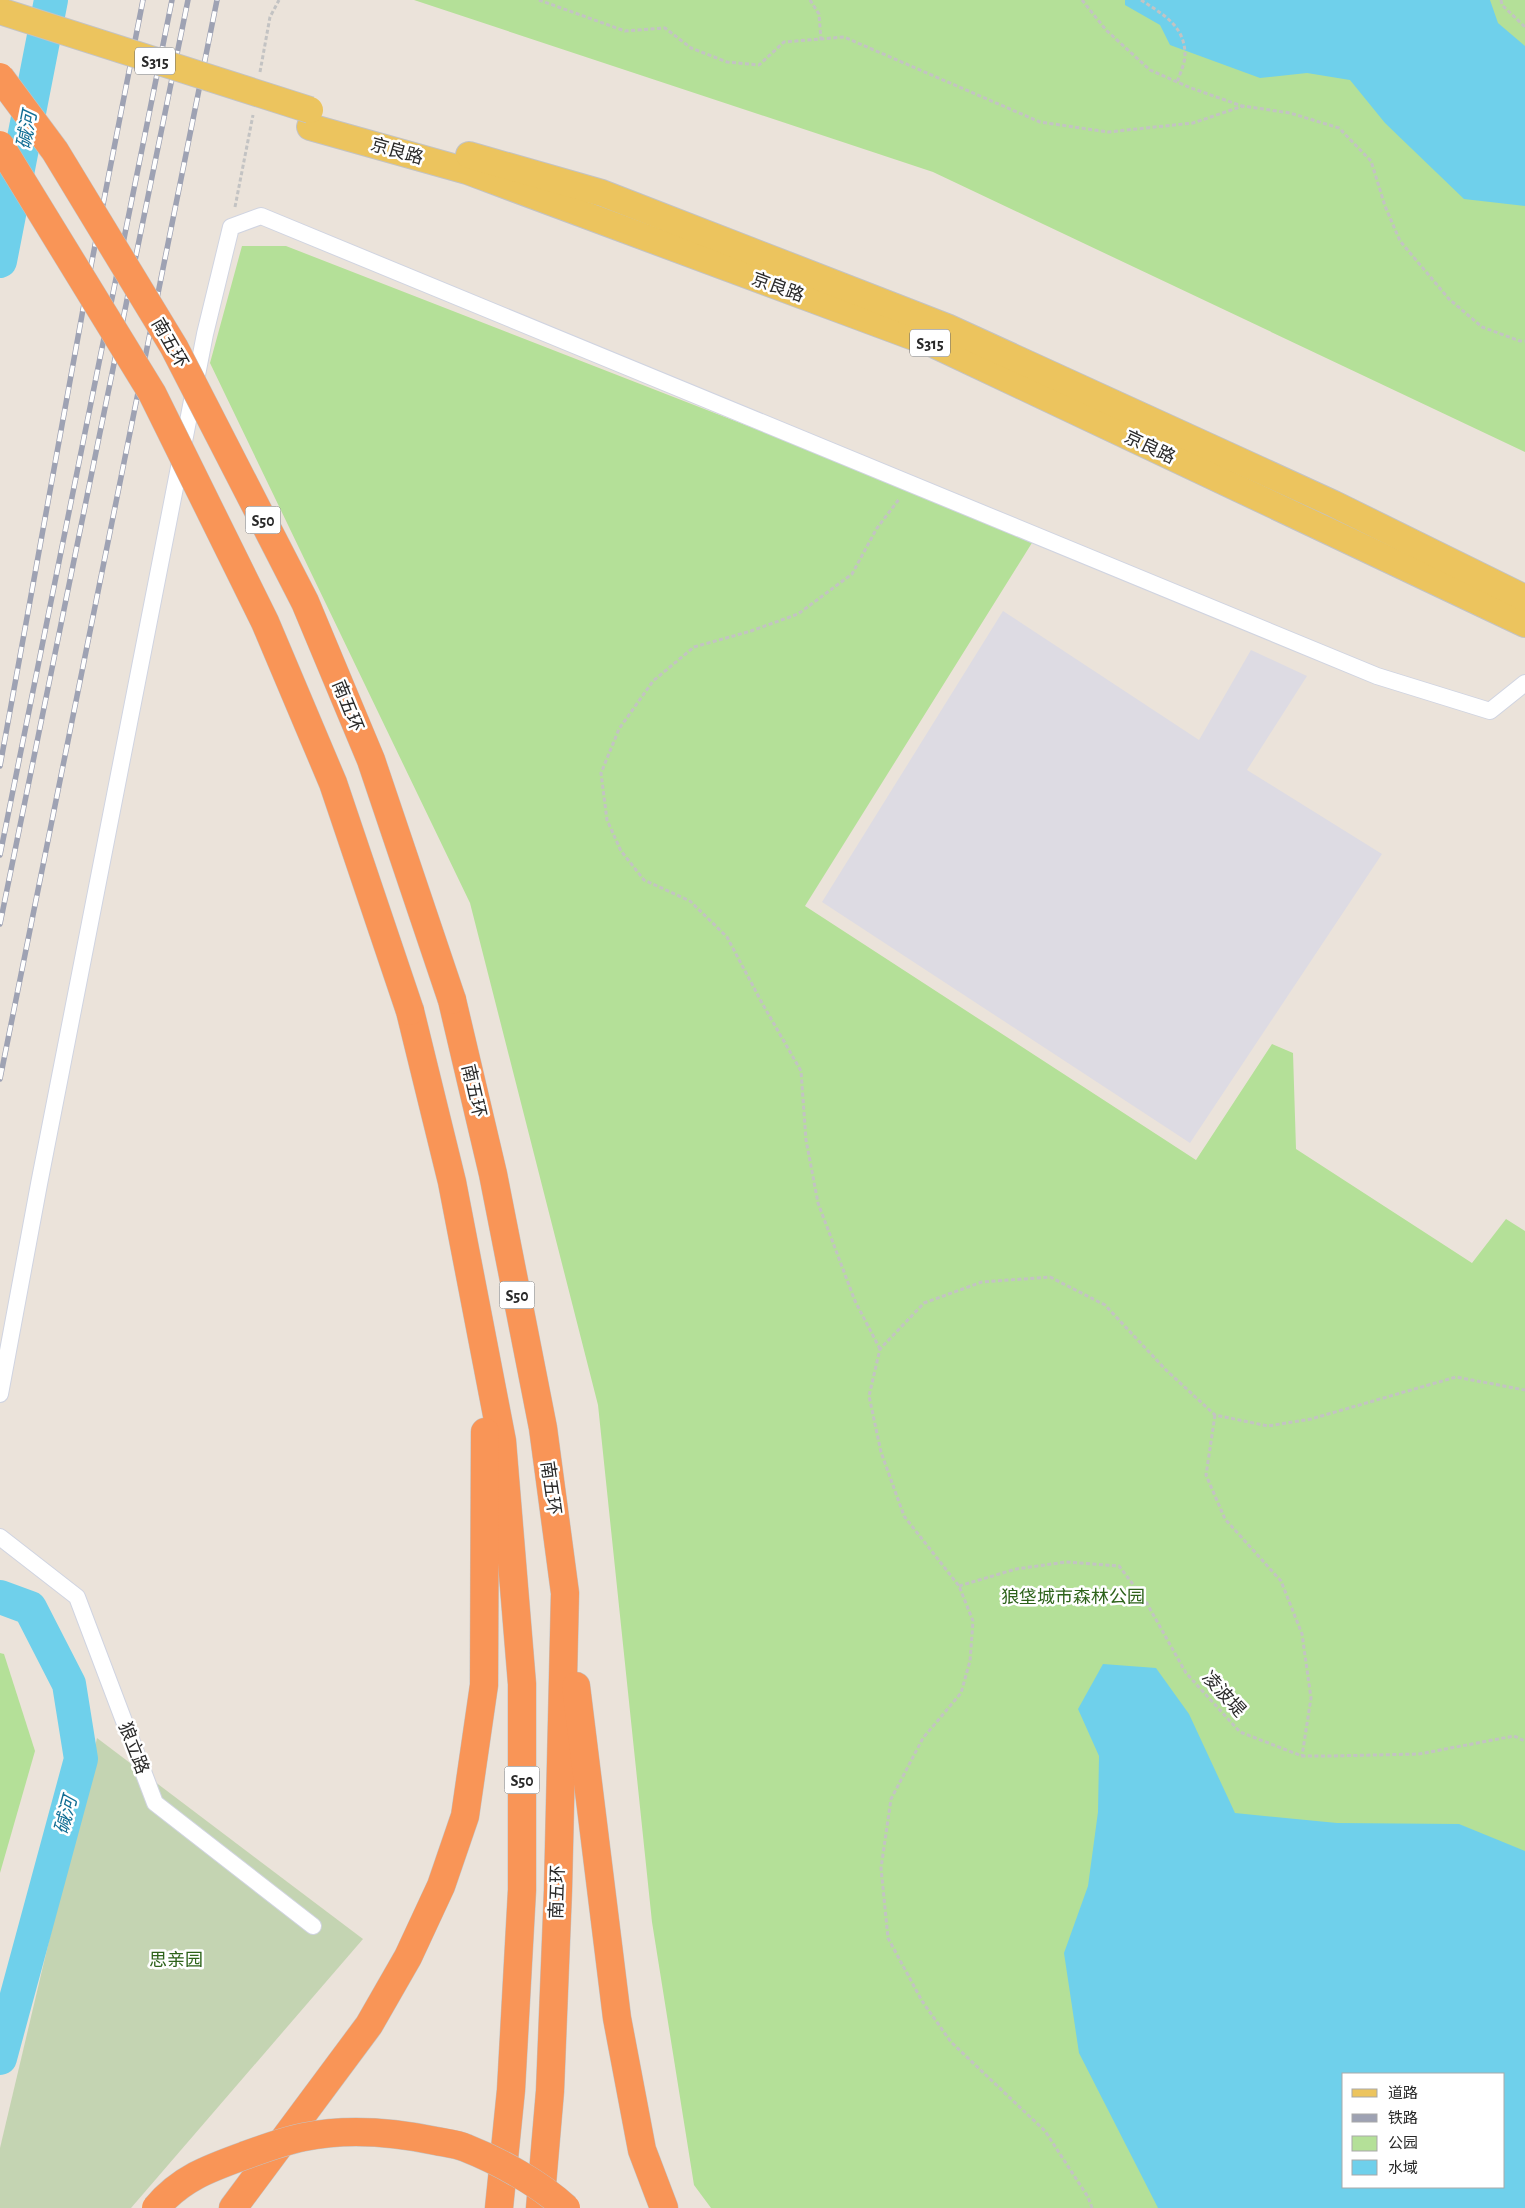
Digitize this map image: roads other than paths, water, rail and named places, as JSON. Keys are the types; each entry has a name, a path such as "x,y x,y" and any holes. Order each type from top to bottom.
{"highway":[{"name":"南五环","path":"0,77 55,151 174,347 306,602 371,760 452,1000 493,1174 543,1428 565,1593 551,2052 540,2208"},
{"name":"南五环","path":"0,145 152,393 265,622 332,784 410,1011 452,1182 502,1441 522,1684 522,1890 511,2090 499,2208"},
{"path":"233,2208 369,2025 408,1957 441,1886 465,1816 484,1685 485,1353"},
{"path":"565,1593 617,2018 642,2150 664,2208"},
{"path":"156,2208 170,2192 192,2176 268,2147 304,2137 373,2132 414,2136 464,2147 511,2171 557,2199 566,2208"}],"main road":[{"name":"京良路","path":"0,11 467,171 935,345 1525,624"},
{"name":"京良路","path":"0,30 310,118 602,193 947,327 1334,504 1525,598"}],"street":[{"path":"0,1394 42,1164 205,334 232,227 261,216 1377,676 1490,711 1525,683"},
{"name":"狼立路","path":"0,1537 77,1597 155,1803 313,1926"}],"water":[{"path":"1125,0 1490,0 1498,23 1525,46 1525,206 1464,199 1385,123 1350,80 1307,73 1260,78 1170,45 1160,25 1125,5"},
{"path":"1103,1664 1156,1668 1189,1714 1235,1813 1337,1823 1459,1824 1525,1851 1525,2208 1158,2208 1079,2053 1064,1953 1088,1886 1098,1812 1099,1756 1078,1709"}],"waterway":[{"name":"碱河","path":"0,261 51,0"},
{"name":"碱河","path":"0,1597 30,1608 69,1684 81,1759 0,2058"}],"railway":[{"path":"0,766 90,271 143,0"},
{"path":"0,855 172,0"},
{"path":"0,924 188,0"},
{"path":"0,1079 217,0"}],"park label":[{"name":"狼垡城市森林公园","path":"1073,1597"},
{"name":"思亲园","path":"176,1960"}]}
